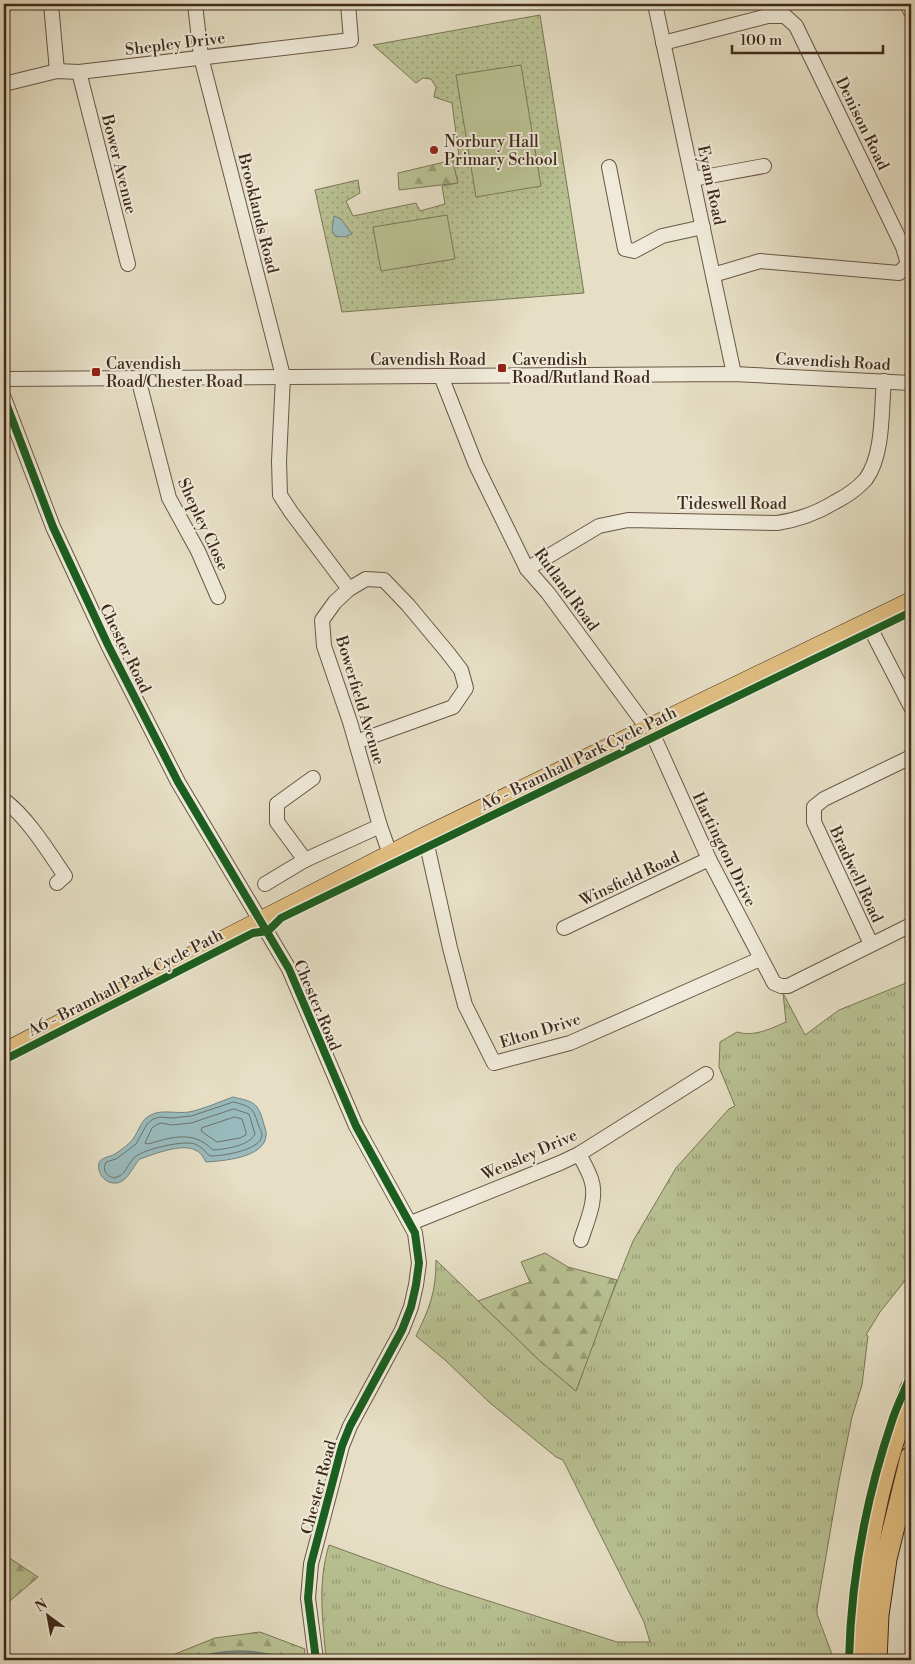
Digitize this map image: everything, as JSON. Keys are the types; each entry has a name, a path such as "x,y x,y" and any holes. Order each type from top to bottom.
{"highway":[{"path":"859,1660 860,1615 865,1567 877,1497 895,1433 911,1389"},
{"path":"876,1660 878,1615 886,1559 911,1457"}],"main road":[{"path":"4,1052 425,836 911,601"}],"street":[{"path":"51,4 57,71"},
{"name":"Brooklands Road","path":"195,4 201,57 283,376"},
{"name":"Shepley Drive","path":"4,84 57,71 79,72 351,40 348,4"},
{"name":"Eyam Road","path":"655,4 734,374"},
{"path":"907,4 911,12"},
{"name":"Denison Road","path":"663,43 768,16 785,16 796,26 903,247 908,264 899,273 760,261 713,275"},
{"name":"Bower Avenue","path":"79,72 128,264"},
{"path":"693,178 764,166"},
{"path":"609,167 625,249 634,252 662,236 703,227"},
{"name":"Cavendish Road","path":"4,379 734,374 911,383"},
{"path":"283,376 280,494 291,512 349,589 366,579 384,580 408,605 448,653 460,670 466,688 453,707 356,742"},
{"name":"Rutland Road","path":"441,376 476,465 527,569 548,593 648,728"},
{"name":"Shepley Close","path":"138,378 169,498 198,551 218,597"},
{"name":"Tideswell Road","path":"527,569 599,526 628,520 777,523 795,520 829,506 853,492 871,470 877,452 884,381"},
{"name":"Chester Road","path":"4,398 53,527 108,644 178,782 289,969 356,1126 411,1223 417,1243 419,1263 410,1307 402,1330 350,1426 342,1446 311,1564 308,1598 316,1660"},
{"name":"Bowerfield Avenue","path":"349,589 335,602 322,620 324,646 390,854"},
{"path":"867,622 911,707"},
{"name":"Hartington Drive","path":"648,728 654,737 709,859 774,983 780,986 788,986 870,944"},
{"name":"Bradwell Road","path":"870,944 814,822 814,807 824,799 910,761"},
{"path":"304,860 277,822 277,804 313,778"},
{"path":"4,800 15,808 28,824 66,877"},
{"path":"265,884 304,860 380,826"},
{"name":"Elton Drive","path":"425,836 465,1005 494,1063 570,1043 760,959"},
{"name":"Winsfield Road","path":"564,928 709,859"},
{"path":"870,944 911,925"},
{"name":"Wensley Drive","path":"411,1223 579,1154 706,1074"},
{"path":"579,1154 591,1178 593,1188 593,1198 581,1240"}],"green space":[{"name":"Norbury Hall Primary School","path":"540,15 584,293 342,312 315,190 358,180 360,193 346,201 353,216 416,203 420,211 445,204 442,186 458,183 452,157 459,156 452,103 434,97 436,87 431,79 423,78 416,83 373,45"},
{"path":"521,65 541,186 476,197 456,75"},
{"path":"453,160 458,183 399,190 398,173"},
{"path":"447,215 455,259 381,271 373,227"},
{"path":"911,981 911,1273 880,1312 866,1335 868,1336 862,1385 852,1417 839,1481 817,1608 817,1614 834,1660 326,1660 322,1617 322,1588 325,1560 329,1545 442,1586 617,1642 650,1642 644,1622 563,1460 556,1457 489,1402 445,1360 416,1336 431,1299 435,1281 436,1260 540,1361 576,1391 633,1241 676,1168 729,1109 735,1106 719,1067 720,1042 737,1032 756,1033 786,1022 783,993 805,1035 839,1010"},
{"path":"545,1253 568,1267 617,1280 576,1391 540,1361 478,1301 530,1282 521,1262"},
{"path":"4,1556 38,1577 4,1606"},
{"path":"260,1632 305,1649 304,1660 160,1660 215,1638"}],"water":[{"path":"334,216 341,219 352,234 344,237 335,236 332,230"},
{"path":"233,1097 253,1103 256,1106 266,1131 264,1143 250,1154 222,1161 206,1162 197,1151 189,1148 176,1148 140,1159 128,1176 120,1182 109,1182 101,1175 99,1163 101,1160 125,1147 135,1136 142,1122 148,1117 159,1112 195,1111"}],"waterway":[{"path":"189,1660 227,1652 251,1652 290,1660"}],"cycle path":[{"path":"4,398 53,527 108,645 178,782 289,969 356,1126 415,1233 419,1263 411,1307 402,1330 350,1426 342,1446 311,1564 308,1598 316,1660"},
{"name":"A6 - Bramhall Park Cycle Path","path":"4,1060 253,933 268,931 281,918 911,612"},
{"path":"849,1660 853,1599 867,1509 892,1421 911,1375"}],"place":[{"name":"Norbury Hall Primary School","path":"434,150"},
{"name":"Cavendish Road/Rutland Road","path":"502,368"},
{"name":"Cavendish Road/Chester Road","path":"96,372"}]}
